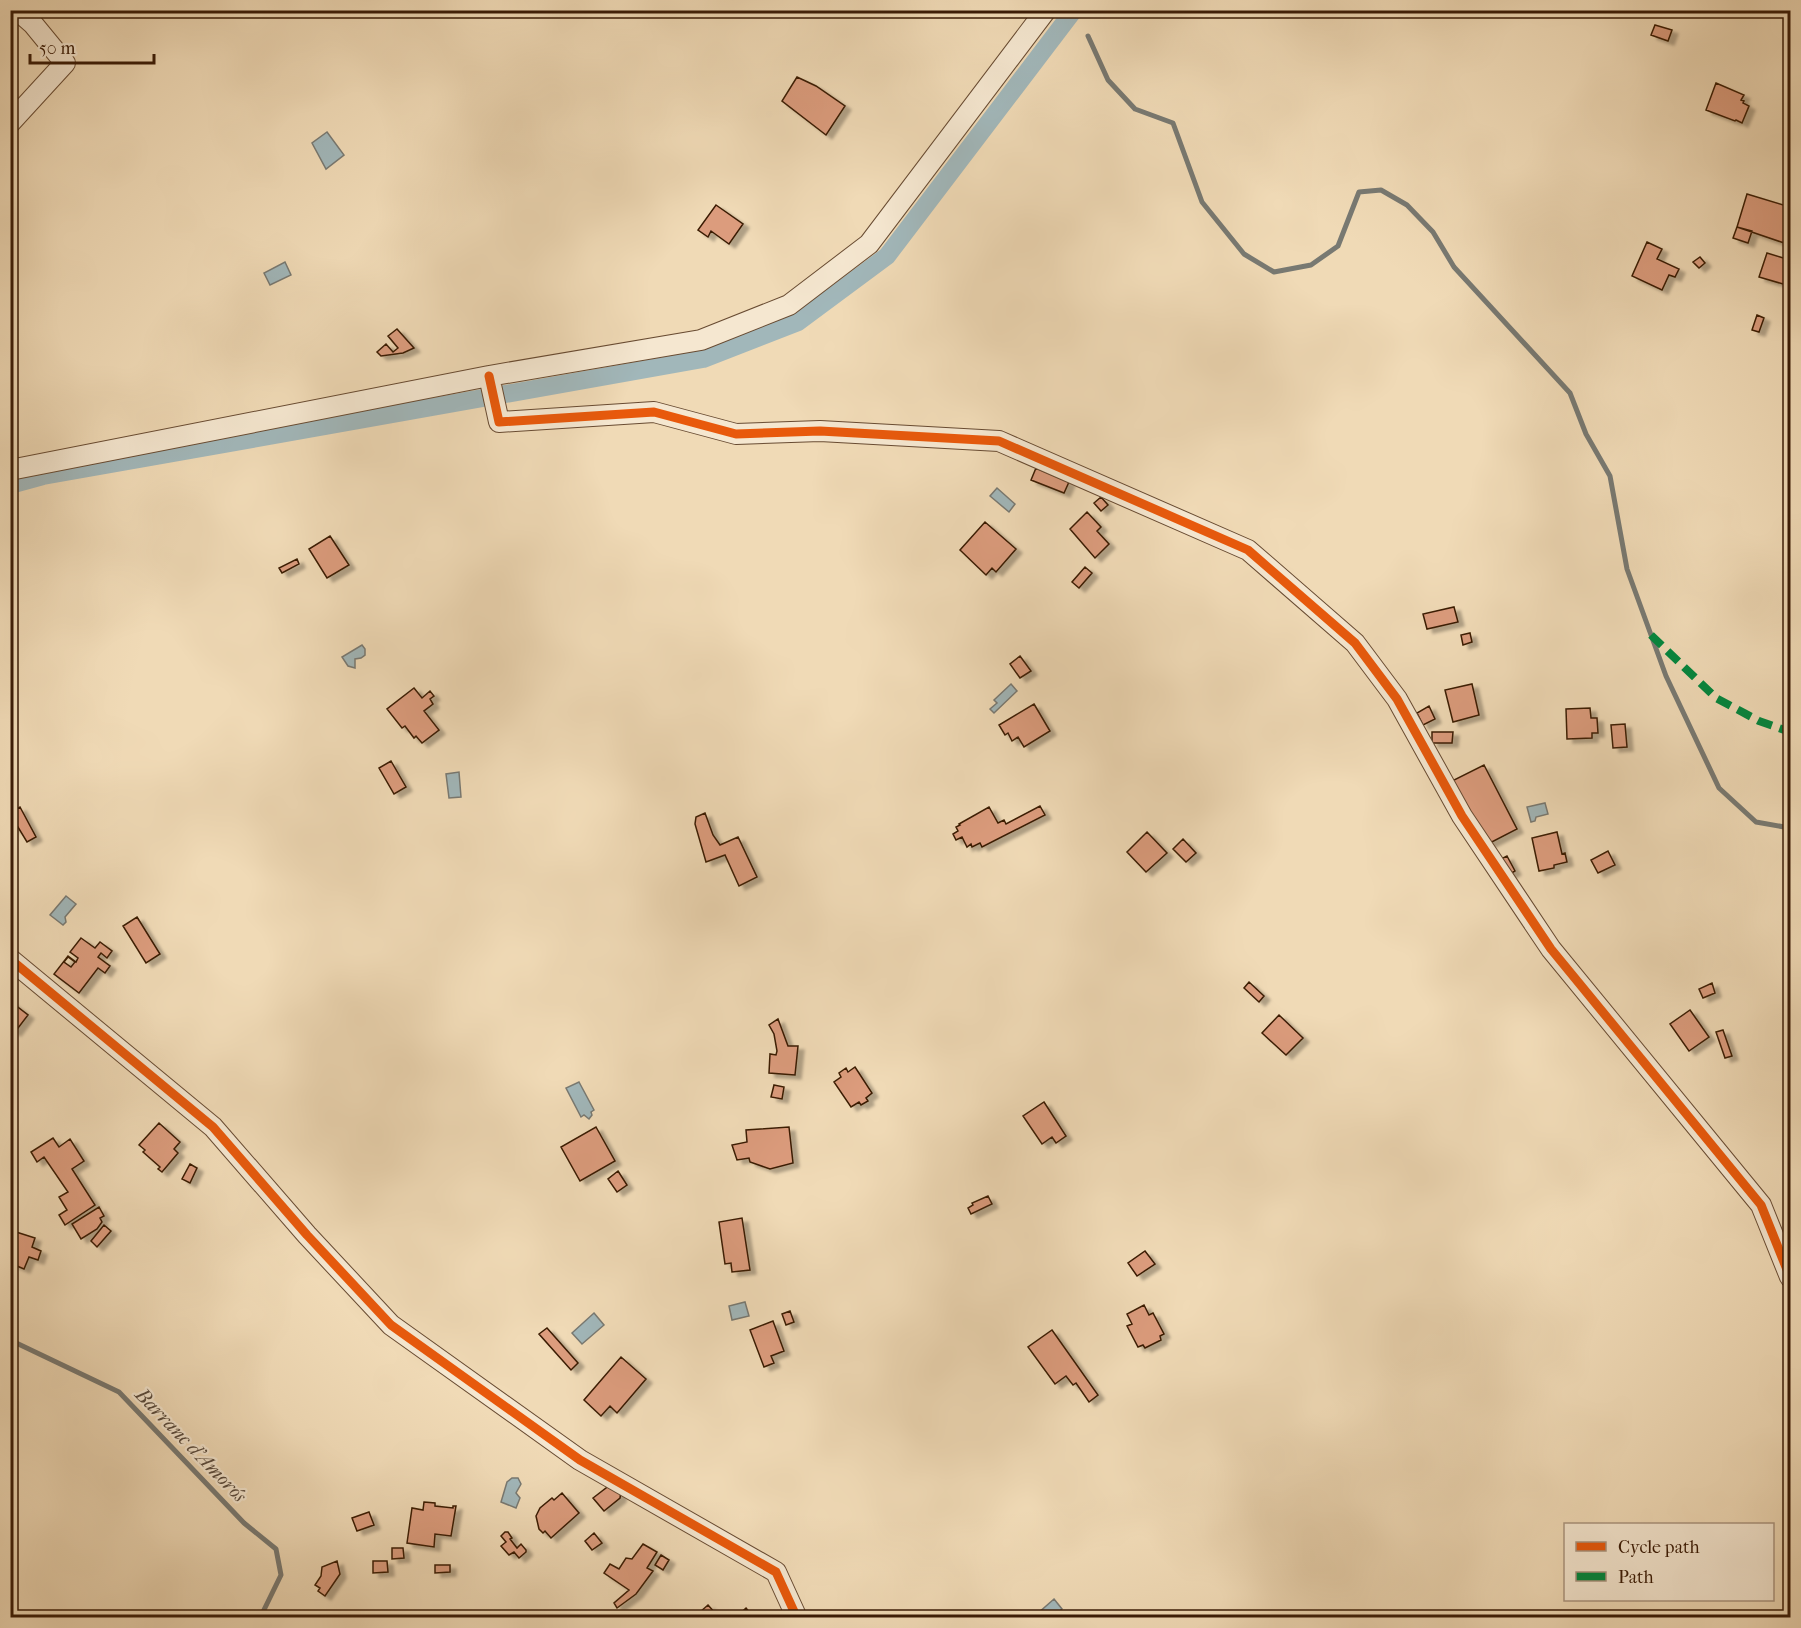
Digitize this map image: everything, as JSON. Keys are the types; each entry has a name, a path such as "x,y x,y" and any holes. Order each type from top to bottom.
{"street":[{"path":"10,123 65,63 33,24 17,10"},
{"path":"10,470 489,376 701,340 789,305 869,244 1046,10"},
{"path":"489,376 499,422 654,412 736,434 820,431 999,441 1248,550 1355,643 1397,699 1462,816 1551,949 1761,1205 1791,1277"},
{"path":"10,959 213,1127 307,1235 391,1325 580,1460 776,1572 797,1617"}],"water":[{"path":"327,132 344,155 326,169 312,143"},
{"path":"285,262 291,275 270,285 264,273"},
{"path":"997,488 1015,504 1009,512 990,496"},
{"path":"362,645 365,655 355,659 355,668 348,666 342,657"},
{"path":"1011,684 1017,691 994,713 990,709 997,703 994,700"},
{"path":"459,772 461,797 449,798 446,774"},
{"path":"1545,803 1548,814 1536,817 1535,821 1531,822 1527,807"},
{"path":"66,896 76,904 65,917 66,922 63,925 50,915"},
{"path":"579,1082 594,1110 589,1119 584,1115 581,1117 566,1088"},
{"path":"745,1302 749,1316 732,1320 729,1306"},
{"path":"594,1313 604,1325 582,1344 572,1333"},
{"path":"512,1478 518,1478 521,1484 516,1493 520,1498 516,1508 501,1502 507,1482"},
{"path":"1054,1599 1062,1609 1052,1617 1041,1617 1037,1614"}],"building":[{"path":"1655,25 1672,30 1668,41 1651,35"},
{"path":"797,77 816,86 845,106 826,135 782,101"},
{"path":"1716,83 1744,95 1741,100 1749,106 1742,123 1706,110"},
{"path":"1747,194 1790,207 1790,245 1737,227"},
{"path":"716,205 743,224 729,244 711,231 708,237 698,230"},
{"path":"1737,227 1752,231 1748,243 1733,238"},
{"path":"1647,242 1662,249 1657,259 1679,269 1675,277 1669,275 1662,290 1632,276"},
{"path":"1767,253 1790,260 1790,286 1759,277"},
{"path":"1700,257 1705,263 1699,268 1693,262"},
{"path":"1757,315 1764,318 1759,332 1752,330"},
{"path":"397,329 414,348 403,353 381,356 377,352 386,344 393,352 398,348 388,336"},
{"path":"1036,468 1069,482 1064,493 1031,480"},
{"path":"1101,497 1108,505 1101,511 1094,503"},
{"path":"1087,512 1101,527 1097,531 1109,544 1095,558 1070,529"},
{"path":"985,522 1016,549 996,572 992,568 986,575 960,550"},
{"path":"330,536 349,565 327,578 309,549"},
{"path":"297,559 299,564 282,573 279,568"},
{"path":"1085,567 1092,573 1079,588 1072,582"},
{"path":"1454,607 1458,622 1427,629 1423,614"},
{"path":"1470,633 1472,642 1463,645 1461,635"},
{"path":"1020,656 1031,671 1020,678 1010,664"},
{"path":"1472,684 1479,715 1453,722 1445,690"},
{"path":"414,688 422,698 430,691 434,696 430,699 433,704 424,711 439,730 422,743 416,736 414,738 405,726 402,728 387,709"},
{"path":"1034,704 1050,731 1024,747 1018,737 1012,741 1008,733 1005,735 999,725"},
{"path":"1429,706 1435,719 1423,725 1417,713"},
{"path":"1590,708 1591,718 1597,718 1598,733 1592,733 1592,738 1567,739 1566,709"},
{"path":"1625,724 1627,747 1613,748 1611,725"},
{"path":"1432,732 1453,732 1452,743 1432,743"},
{"path":"391,761 406,787 394,794 379,768"},
{"path":"1484,765 1517,829 1486,845 1452,781"},
{"path":"1040,806 1045,815 982,847 980,843 967,847 962,837 956,840 953,834 958,831 956,827 959,824 989,807 998,823 1004,820 1006,824"},
{"path":"20,807 36,837 27,842 18,827 15,829 10,819 10,813"},
{"path":"705,813 713,835 720,845 738,837 757,877 739,886 725,855 706,862 695,824 696,817"},
{"path":"1147,832 1167,853 1146,872 1127,852"},
{"path":"1557,832 1562,854 1565,853 1567,862 1539,871 1532,838"},
{"path":"1183,839 1196,853 1186,862 1173,849"},
{"path":"1608,851 1615,865 1598,873 1591,860"},
{"path":"1507,856 1515,871 1505,877 1497,861"},
{"path":"137,917 160,954 146,963 123,926"},
{"path":"81,938 95,948 100,942 112,951 107,958 101,953 98,957 110,966 105,973 98,968 79,993 54,974 68,956 76,962 78,958 70,952","holes":["68,957 75,962 71,967 64,962"]},
{"path":"1249,982 1264,996 1259,1002 1244,988"},
{"path":"1712,983 1715,993 1703,998 1699,989"},
{"path":"10,1001 28,1015 15,1032 10,1029"},
{"path":"1690,1010 1709,1037 1689,1051 1670,1024"},
{"path":"1279,1015 1303,1038 1286,1055 1262,1033"},
{"path":"778,1019 788,1046 798,1046 795,1075 769,1073 770,1054 776,1055 777,1051 774,1034 769,1025"},
{"path":"1723,1030 1732,1056 1725,1058 1716,1032"},
{"path":"855,1067 872,1093 866,1098 868,1101 861,1105 859,1102 851,1107 834,1082 841,1077 839,1073 846,1068 848,1072"},
{"path":"774,1085 784,1087 782,1099 771,1097"},
{"path":"1044,1102 1066,1136 1056,1143 1052,1137 1042,1144 1023,1116"},
{"path":"159,1123 180,1142 174,1149 178,1153 162,1172 139,1145"},
{"path":"596,1127 615,1161 580,1181 561,1147"},
{"path":"789,1127 793,1163 770,1169 750,1162 749,1158 737,1160 732,1145 747,1142 746,1130"},
{"path":"53,1138 59,1147 70,1139 84,1161 72,1169 95,1205 65,1225 59,1215 67,1210 59,1197 68,1192 44,1157 37,1162 31,1152"},
{"path":"190,1164 197,1168 190,1183 182,1179"},
{"path":"618,1171 627,1185 617,1192 608,1179"},
{"path":"988,1196 992,1204 971,1214 968,1208 973,1205 972,1203"},
{"path":"99,1207 104,1216 100,1218 102,1222 97,1229 81,1239 72,1224"},
{"path":"742,1218 750,1270 732,1272 731,1263 725,1264 719,1222"},
{"path":"104,1225 111,1231 97,1247 91,1241"},
{"path":"13,1231 35,1238 32,1247 41,1251 38,1260 29,1257 24,1269 10,1263 10,1238"},
{"path":"1145,1251 1155,1264 1137,1276 1128,1263"},
{"path":"1144,1305 1149,1315 1153,1313 1164,1334 1160,1336 1161,1340 1145,1348 1143,1345 1138,1347 1127,1326 1132,1324 1127,1314"},
{"path":"790,1311 794,1322 786,1325 782,1314"},
{"path":"773,1321 784,1351 771,1356 774,1363 764,1367 750,1330"},
{"path":"547,1328 578,1363 571,1370 539,1334"},
{"path":"1052,1330 1098,1395 1089,1402 1076,1383 1073,1385 1066,1376 1055,1384 1028,1347"},
{"path":"621,1357 646,1379 617,1413 610,1406 601,1416 584,1400"},
{"path":"610,1485 621,1491 620,1498 604,1511 593,1498"},
{"path":"562,1493 579,1513 551,1538 545,1531 543,1533 539,1529 536,1516 540,1508"},
{"path":"424,1502 435,1503 435,1506 453,1508 456,1506 451,1536 435,1534 434,1547 407,1543 412,1508 423,1510"},
{"path":"369,1512 374,1525 357,1531 352,1518"},
{"path":"508,1532 517,1548 521,1544 526,1550 519,1558 514,1552 509,1555 501,1546 506,1542 501,1536"},
{"path":"594,1533 602,1543 592,1550 585,1541"},
{"path":"643,1544 657,1552 647,1568 653,1571 636,1594 617,1608 614,1603 629,1590 604,1573 610,1564 619,1569 626,1558 632,1559"},
{"path":"392,1548 403,1548 404,1558 392,1559"},
{"path":"661,1555 669,1560 663,1570 655,1565"},
{"path":"337,1561 340,1574 325,1596 318,1591 320,1588 315,1585 321,1576 322,1567"},
{"path":"373,1561 387,1561 388,1572 373,1573"},
{"path":"435,1565 450,1565 450,1572 435,1573"},
{"path":"708,1605 716,1614 712,1618 705,1618 700,1612"},
{"path":"746,1608 754,1618 735,1618"}],"waterway":[{"path":"10,485 43,476 703,359 798,322 887,256 1074,10"},
{"path":"1088,36 1108,80 1135,109 1173,123 1202,202 1244,254 1274,272 1311,265 1338,246 1359,192 1381,190 1407,205 1433,232 1454,267 1570,393 1586,434 1610,476 1627,569 1666,676 1719,788 1756,822 1790,828"},
{"name":"Barranc d'Amorós","path":"10,1340 119,1392 244,1523 276,1549 281,1575 260,1618"}],"marked path":[{"path":"1651,635 1716,698 1759,721 1790,732"}],"cycle path":[{"path":"489,376 499,422 654,412 736,434 820,431 999,441 1248,550 1355,643 1397,699 1462,816 1551,949 1761,1205 1790,1277"},
{"path":"10,959 213,1127 307,1235 391,1325 580,1460 776,1572 797,1618"}]}
